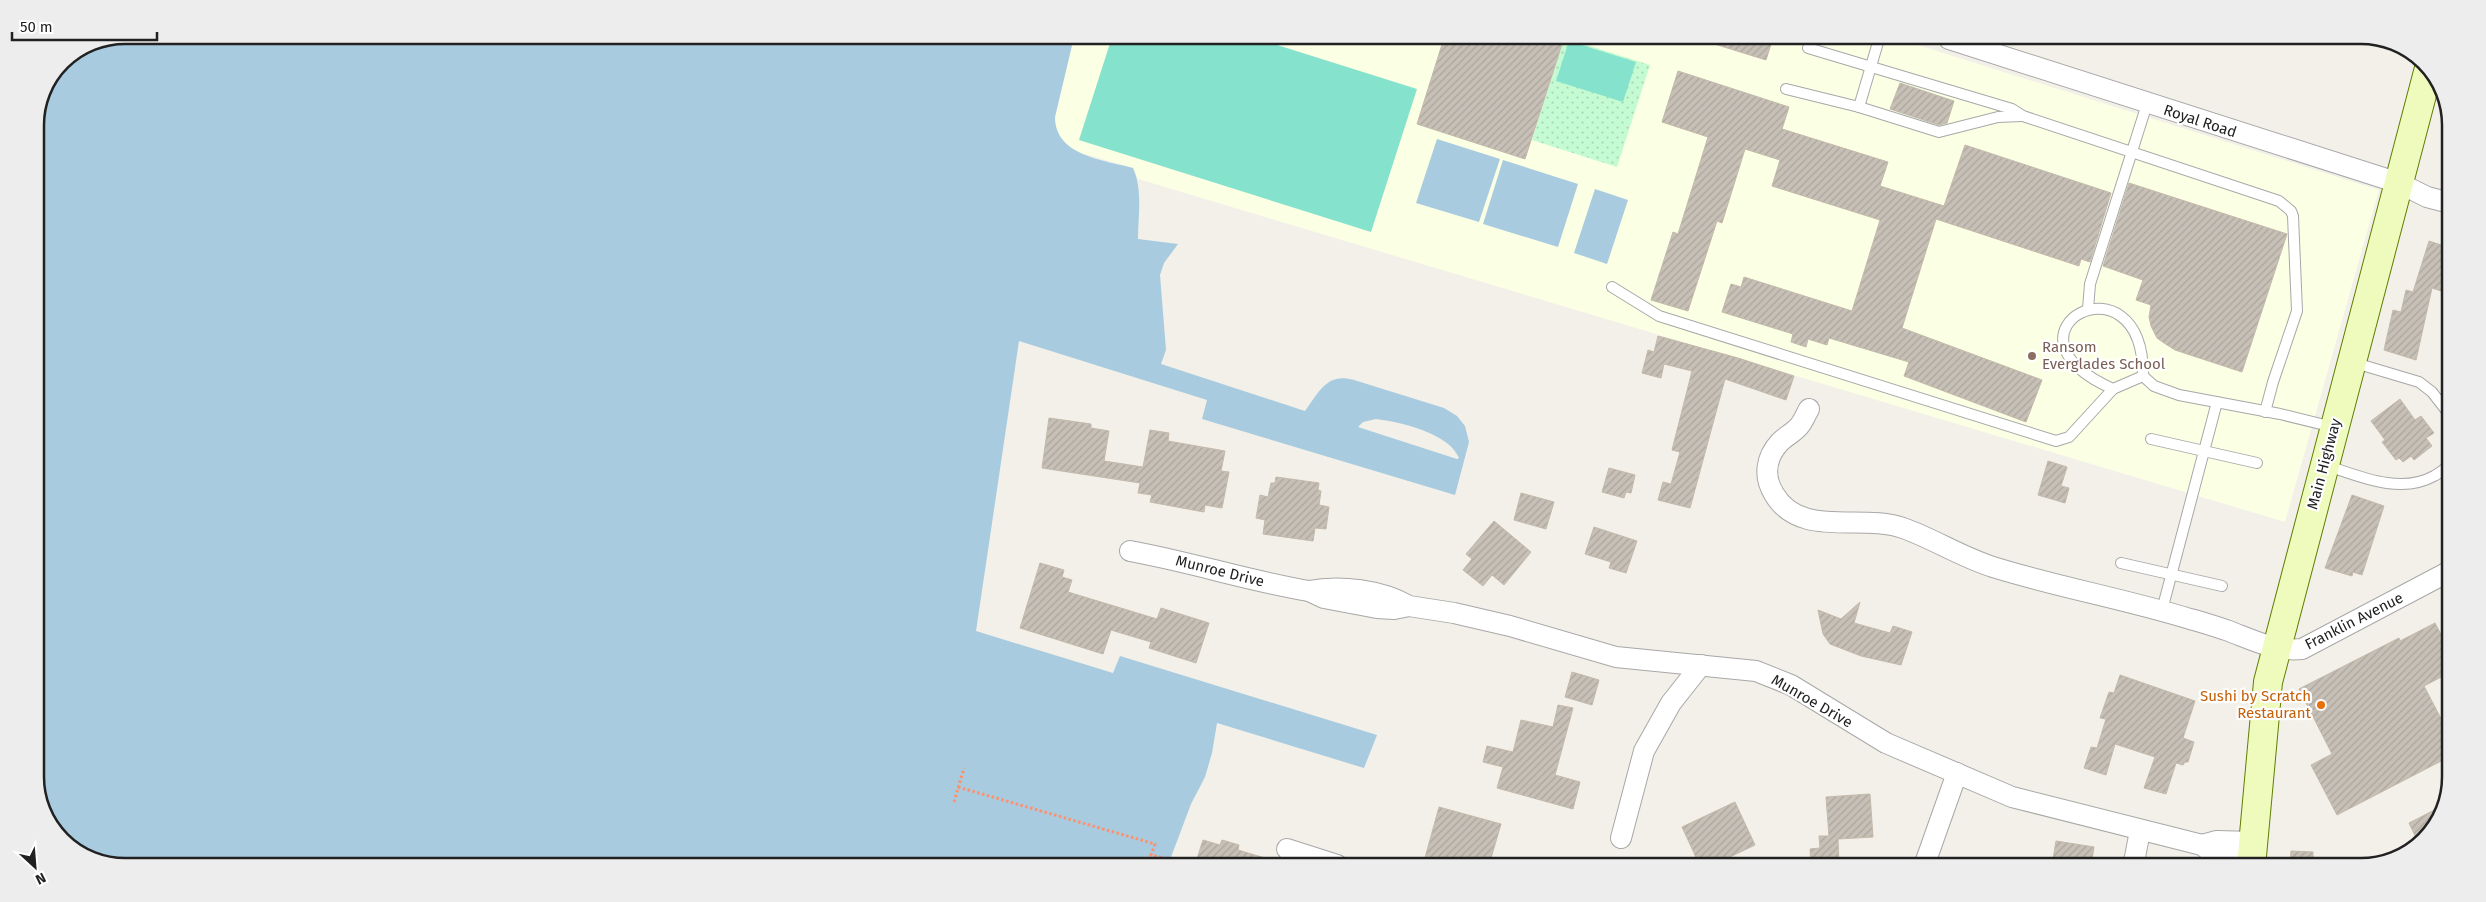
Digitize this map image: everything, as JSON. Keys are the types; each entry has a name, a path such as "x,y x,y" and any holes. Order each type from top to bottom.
{"main road":[{"name":"Main Highway","path":"2252,856 2268,682 2266,645 2324,465 2426,78"}],"street":[{"name":"Royal Road","path":"1965,44 2147,104 2399,183 2427,197 2442,201"},
{"path":"1809,409 1800,426 1780,442 1771,453 1767,464 1768,479 1774,494 1782,505 1808,520 1828,523 1871,521 1894,525 1917,533 1993,567 2162,610 2266,645"},
{"name":"Munroe Drive","path":"1130,550 1258,582 1309,590 1327,587 1393,597 1409,606 1454,613 1510,626 1616,657 1756,671 1775,677 1869,734 1904,751 2028,802 2202,845 2215,855 2252,856"},
{"name":"Franklin Avenue","path":"2266,645 2302,648 2442,575"},
{"path":"1621,838 1644,751 1671,703 1701,665"},
{"path":"1927,858 1957,773"},
{"path":"2135,858 2140,831"},
{"path":"1287,849 1315,858"}],"lane":[{"path":"1859,107 1878,44"},
{"path":"1808,48 2012,108 2023,116 2132,150 2279,201 2291,211 2294,225 2297,311 2265,412"},
{"path":"1786,89 1859,107 1939,132 1998,117 2023,116"},
{"path":"2088,309 2090,284 2147,104"},
{"path":"1612,287 1659,316 2056,441 2068,437 2113,389 2143,376"},
{"path":"2113,389 2097,382 2067,357 2062,341 2066,327 2079,312 2088,309 2108,308 2121,316 2141,344 2143,376 2154,386 2179,395 2334,428"},
{"path":"2352,361 2419,382 2432,392 2442,405"},
{"path":"2162,610 2216,402"},
{"path":"2151,440 2256,464"},
{"path":"2324,465 2371,480 2400,485 2425,481 2442,471"},
{"path":"2121,563 2222,586"}],"path":[{"path":"954,802 964,768"},
{"path":"958,787 1155,844 1151,854 1165,858"}],"shaded area":[{"name":"Ransom Everglades School","path":"1072,44 1915,44 2379,190 2285,522 1138,179 1133,168 1075,151 1059,137 1055,127 1055,117"}],"green space":[{"path":"1110,44 1274,44 1417,89 1371,232 1079,140"},
{"path":"1562,44 1583,44 1650,65 1617,167 1532,140"},
{"path":"1568,44 1579,44 1636,62 1623,102 1556,81"}],"water":[{"path":"125,44 1072,44 1055,117 1057,130 1063,140 1083,154 1133,168 1139,194 1138,239 1178,244 1164,263 1160,275 1166,350 1161,364 1305,411 1330,381 1345,378 1354,380 1444,408 1457,416 1465,426 1469,442 1455,495 1202,419 1207,400 1019,341 976,631 1113,673 1120,656 1377,735 1364,768 1217,723 1212,753 1205,777 1191,804 1171,858 125,858 109,857 80,845 55,818 45,793 44,782 44,125 45,109 57,80 80,57 109,45","holes":["1376,419 1410,426 1435,435 1454,449 1459,458 1457,459 1358,427 1363,422"]},
{"path":"1437,139 1500,159 1479,222 1416,203"},
{"path":"1503,160 1578,184 1558,247 1483,224"},
{"path":"1595,189 1628,200 1607,264 1574,253"}],"building":[{"path":"1442,44 1562,44 1525,159 1417,124"},
{"path":"1714,44 1771,44 1766,60"},
{"path":"1678,71 1789,107 1782,129 1888,162 1880,186 1944,206 1965,145 2111,193 2090,262 2081,259 2079,266 1936,219 1902,328 2042,380 2026,422 1904,376 1909,362 1829,338 1827,345 1808,339 1806,347 1791,342 1793,334 1722,312 1731,284 1741,287 1744,277 1852,311 1880,220 1772,186 1780,160 1745,149 1722,223 1717,221 1688,311 1651,300 1673,232 1678,234 1708,137 1662,122"},
{"path":"1900,83 1954,101 1947,123 1939,125 1890,109"},
{"path":"2129,183 2287,234 2242,372 2175,350 2157,338 2149,317 2151,305 2136,300 2143,280 2103,266"},
{"path":"2429,241 2442,245 2442,291 2432,288 2416,360 2384,350 2393,310 2401,312 2406,290 2413,292"},
{"path":"1658,336 1794,376 1786,400 1725,379 1690,508 1658,500 1663,482 1671,484 1680,452 1672,450 1692,371 1664,364 1661,378 1642,373 1648,350 1654,352"},
{"path":"2400,399 2415,420 2421,416 2434,433 2426,438 2432,446 2414,460 2411,456 2403,462 2399,458 2396,460 2382,442 2385,440 2371,421"},
{"path":"1049,418 1091,424 1091,428 1109,431 1104,461 1143,467 1150,430 1169,433 1168,441 1225,451 1221,471 1229,472 1222,508 1205,505 1204,512 1150,502 1152,495 1138,493 1140,483 1042,468"},
{"path":"2048,461 2067,467 2061,486 2069,488 2065,503 2038,495"},
{"path":"1609,468 1635,475 1631,493 1626,492 1624,498 1602,492"},
{"path":"1276,477 1319,483 1318,490 1321,491 1319,505 1329,507 1326,529 1315,528 1313,541 1263,534 1265,520 1256,518 1260,495 1268,497 1271,483 1275,483"},
{"path":"1521,493 1554,502 1546,529 1514,520"},
{"path":"2352,495 2384,506 2362,575 2353,572 2352,576 2325,568"},
{"path":"1494,521 1531,552 1504,585 1492,575 1483,586 1463,570 1472,559 1466,554"},
{"path":"1594,527 1637,541 1626,573 1609,568 1611,562 1585,554"},
{"path":"1040,563 1064,570 1062,577 1072,580 1068,592 1157,619 1161,608 1209,623 1196,663 1149,648 1151,642 1111,630 1103,654 1020,628"},
{"path":"1860,602 1854,623 1890,633 1893,626 1912,632 1901,665 1861,656 1830,644 1823,634 1818,610 1841,619"},
{"path":"2435,623 2442,636 2442,677 2424,686 2442,720 2442,761 2337,815 2311,765 2332,754 2299,689 2399,638 2400,641"},
{"path":"1572,672 1599,680 1592,705 1565,697"},
{"path":"2120,675 2195,701 2183,738 2194,742 2188,762 2185,762 2183,765 2176,763 2166,794 2144,788 2155,757 2115,744 2106,775 2084,768 2091,747 2097,748 2106,719 2100,718 2109,692 2114,693"},
{"path":"1558,705 1573,708 1555,775 1580,782 1573,809 1497,788 1503,767 1483,762 1487,746 1513,752 1521,720 1553,727"},
{"path":"1870,794 1873,837 1838,839 1839,858 1811,858 1810,849 1820,848 1819,836 1829,836 1826,797"},
{"path":"1735,802 1755,845 1728,858 1696,858 1682,827"},
{"path":"1439,807 1501,824 1491,858 1425,858"},
{"path":"2435,810 2431,818 2415,836 2409,823"},
{"path":"1203,840 1220,845 1222,840 1239,845 1238,850 1265,858 1197,858"},
{"path":"2056,841 2094,847 2092,858 2053,858"},
{"path":"2291,851 2313,852 2313,858 2291,858"}],"place":[{"name":"Ransom Everglades School","path":"2032,356"},
{"name":"Sushi by Scratch Restaurant","path":"2321,705"}]}
